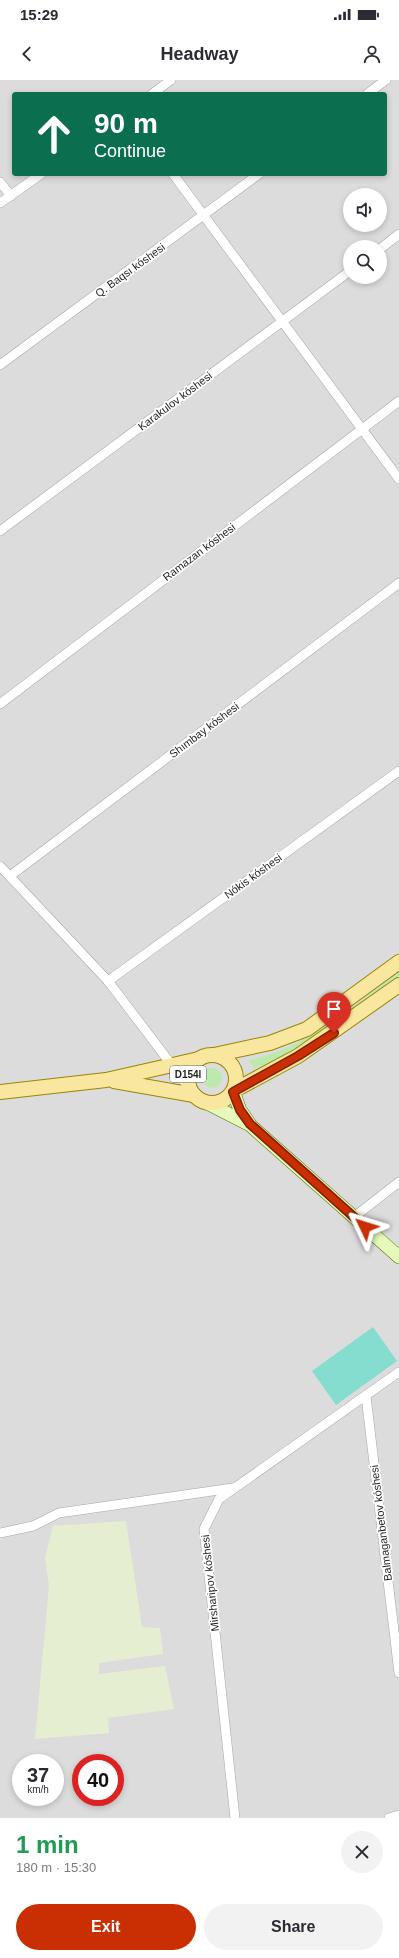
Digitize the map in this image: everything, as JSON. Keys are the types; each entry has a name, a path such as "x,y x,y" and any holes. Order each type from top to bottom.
{"main road":[{"name":"D154l","path":"196,1095 188,1076 194,1063 199,1059 206,1055 214,1055 270,1043 307,1029 399,962"},
{"name":"D154l","path":"106,1080 196,1095 213,1103 221,1101 233,1092 298,1056 399,985"},
{"name":"D154l","path":"214,1055 229,1061 234,1068 236,1084 233,1092"},
{"name":"D154l","path":"0,1092 106,1080 199,1059"}],"street":[{"path":"155,92 171,80"},
{"path":"370,92 386,80"},
{"path":"0,203 38,176"},
{"path":"175,176 399,479"},
{"name":"Q. Baqsı kóshesi","path":"0,365 256,176"},
{"path":"0,182 11,196"},
{"path":"387,243 399,234"},
{"name":"Karakulov kóshesi","path":"0,531 343,276"},
{"name":"Ramazan kóshesi","path":"0,704 361,428 399,401"},
{"name":"Shımbay kóshesi","path":"10,876 399,583"},
{"name":"Nókis kóshesi","path":"108,981 399,771"},
{"path":"0,866 108,981 196,1095 250,1124"},
{"path":"233,1092 240,1110 250,1124 399,1257"},
{"path":"354,1217 399,1182"},
{"name":"Mirsharipov kóshesi","path":"235,1818 204,1529 218,1500 399,1372"},
{"name":"Balmaganbetov kóshesi","path":"366,1396 399,1673"},
{"path":"0,1533 33,1526 59,1513 236,1487"},
{"path":"389,1818 399,1815"}],"shaded area":[{"path":"0,80 399,80 399,1818 0,1818"},
{"path":"373,1327 397,1361 336,1405 312,1371"}],"green space":[{"path":"399,972 399,978 313,1041 282,1058 254,1068 249,1060 270,1054 310,1036 346,1012"},
{"path":"212,1068 219,1071 222,1078 219,1085 212,1088 205,1085 202,1078 205,1071"},
{"path":"126,1521 142,1627 160,1628 163,1654 99,1663 99,1674 165,1666 174,1709 108,1718 109,1733 35,1739 49,1586 45,1558 53,1526"}],"route":[{"path":"334,1033 298,1056 233,1092 240,1110 250,1124 365,1227"}]}
